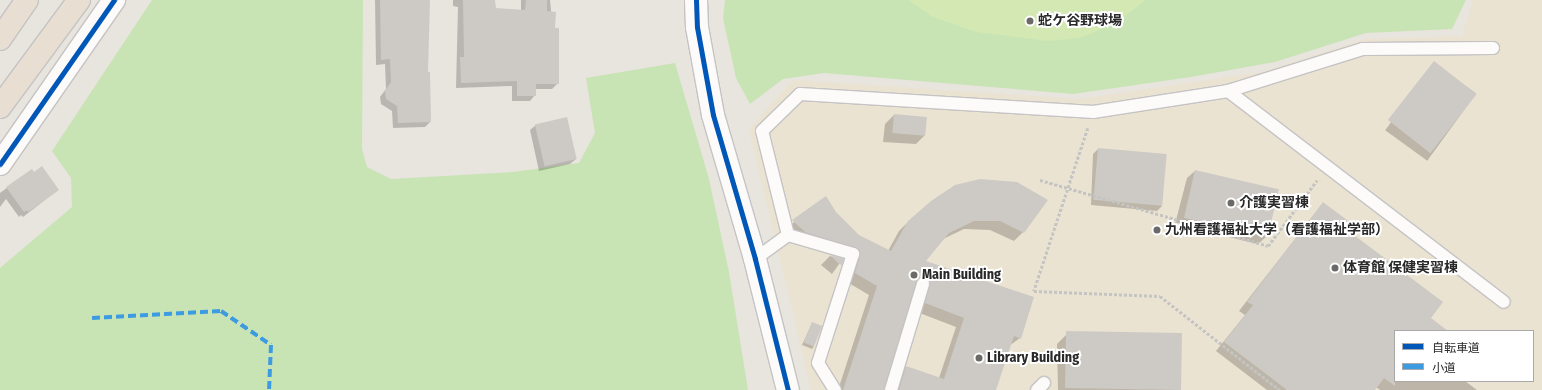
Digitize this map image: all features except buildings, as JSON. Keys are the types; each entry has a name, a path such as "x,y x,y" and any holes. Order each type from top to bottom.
{"highway":[{"path":"0,39 27,0"},
{"path":"0,107 79,0"}],"street":[{"path":"0,164 114,0"},
{"path":"696,0 697,26 713,115 755,259 788,390"}],"lane":[{"path":"788,235 762,131 800,94 1093,112 1228,91 1363,49 1493,48"},
{"path":"1228,91 1504,302"},
{"path":"755,259 788,235"},
{"path":"788,235 853,254 818,362 835,390"},
{"path":"890,390 923,284"}],"path":[{"path":"1093,112 1034,291 1160,296 1280,390"},
{"path":"1040,180 1268,246 1328,166"}],"shaded area":[{"name":"九州看護福祉大学（看護福祉学部）","path":"1473,0 1542,0 1542,390 811,390 749,129 793,80 1080,99 1262,72 1365,39 1462,36"}],"green space":[{"path":"152,0 363,0 362,149 367,167 391,179 513,172 579,163 595,133 586,78 675,63 709,179 729,272 748,390 0,390 0,268 72,207 71,178 52,151"},
{"path":"725,0 1466,0 1452,29 1366,33 1275,62 1191,77 1073,94 824,73 783,79 750,104 736,78 723,18"},
{"name":"蛇ケ谷野球場","path":"908,0 1146,0 1114,24 1080,38 1047,41 976,32 933,17"}],"marked path":[{"path":"92,318 221,311 271,345 269,390"}],"cycle path":[{"path":"0,164 114,0"},
{"path":"696,0 697,27 713,115 755,259 788,390"}],"place":[{"name":"蛇ケ谷野球場","path":"1030,21"},
{"name":"介護実習棟","path":"1231,203"},
{"name":"九州看護福祉大学（看護福祉学部）","path":"1157,230"},
{"name":"体育館 保健実習棟","path":"1335,268"},
{"name":"Main Building","path":"914,275"},
{"name":"Library Building","path":"979,358"}]}
